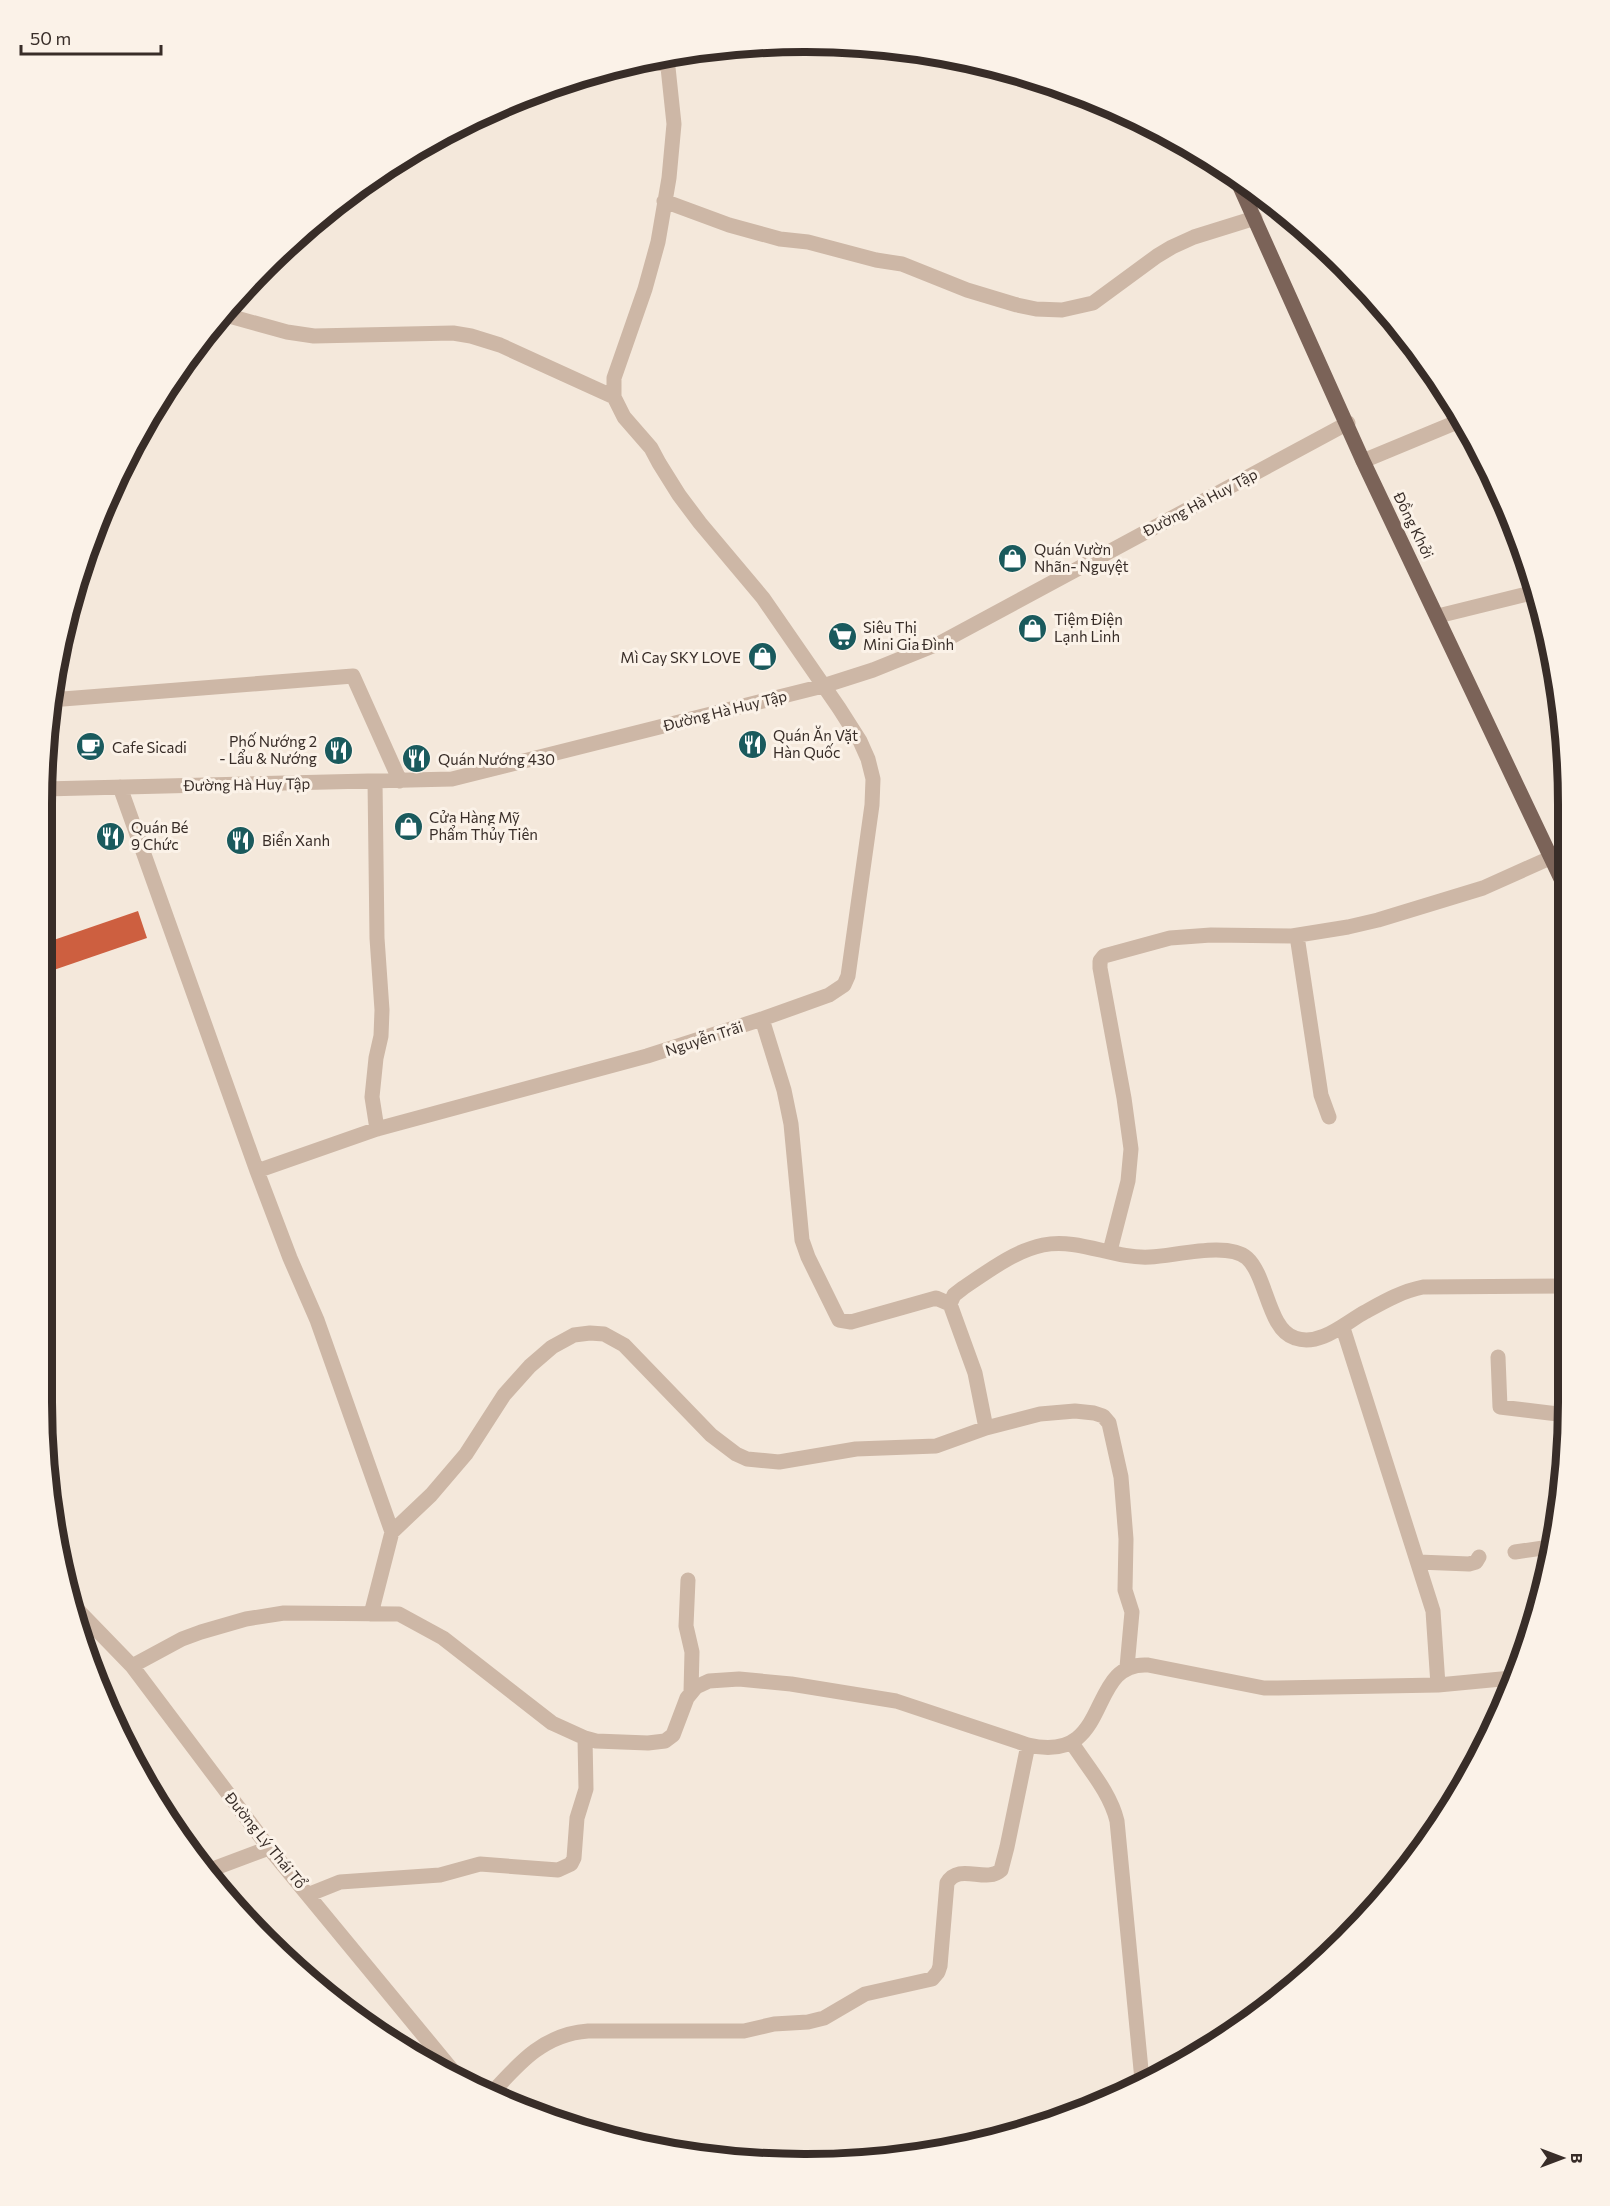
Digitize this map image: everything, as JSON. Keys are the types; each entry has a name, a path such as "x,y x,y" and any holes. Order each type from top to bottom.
{"main road":[{"name":"Đồng Khởi","path":"1243,193 1348,423 1363,461 1558,873"}],"street":[{"path":"233,317 287,332 314,336 453,333 471,336 500,345 614,397 614,378 645,289 658,242 669,178 674,124 668,65"},
{"path":"664,201 749,231 902,264 967,290 1017,305 1036,309 1062,310 1093,303 1157,255 1172,247 1194,237 1255,218"},
{"name":"Nguyễn Trãi","path":"257,1170 377,1129 636,1059 762,1019 829,995 844,985 848,976 872,805 873,778 868,759 860,741 839,708 763,598 679,495 651,448 624,417 614,397"},
{"name":"Đường Hà Huy Tập","path":"53,789 452,779 823,686 873,670 940,643 1348,423"},
{"path":"1363,461 1454,423"},
{"path":"1438,616 1527,594"},
{"path":"60,698 353,676 400,781"},
{"path":"375,781 377,938 382,1010 381,1036 372,1097 377,1129"},
{"path":"120,787 257,1170 290,1258 317,1320 392,1532"},
{"path":"1110,1251 1128,1181 1131,1149 1100,961 1104,956 1170,938 1211,935 1297,936 1378,920 1483,888 1550,858"},
{"path":"1297,936 1321,1095 1329,1118"},
{"path":"762,1019 784,1090 791,1124 802,1240 808,1257 840,1320 851,1322 936,1298 950,1304"},
{"path":"986,1428 975,1373 950,1304 954,1295 963,1288 1025,1251 1062,1242 1146,1258 1221,1250 1235,1251 1247,1258 1255,1269 1285,1333 1295,1338 1305,1339 1318,1338 1343,1328 1364,1313 1391,1299 1409,1290 1423,1287 1558,1286"},
{"path":"1343,1328 1433,1611 1438,1685"},
{"path":"132,1666 182,1639 246,1619 284,1613 371,1614 399,1614 414,1620 443,1638 552,1723 585,1738 610,1743 648,1743 665,1740 673,1735 691,1692 701,1684 721,1679 791,1684 896,1701 1028,1745 1049,1748 1072,1743 1082,1733 1107,1690 1126,1667 1132,1612 1125,1590 1124,1498 1109,1423 1103,1416 1094,1413 1075,1411 1040,1414 986,1428 936,1446 856,1449 779,1462 747,1459 736,1454 711,1435 624,1345 604,1334 574,1335 552,1347 530,1366 504,1395 466,1454 431,1495 392,1532 371,1614"},
{"path":"1498,1357 1500,1407 1557,1414"},
{"path":"1515,1552 1543,1548"},
{"path":"1418,1562 1469,1564 1476,1562 1479,1557"},
{"path":"687,1580 686,1626 692,1652 691,1692"},
{"name":"Đường Lý Thái Tổ","path":"84,1617 132,1666 269,1848 310,1894 446,2062"},
{"path":"1126,1667 1139,1664 1148,1665 1264,1688 1438,1685 1504,1679"},
{"path":"310,1894 340,1882 440,1875 480,1864 558,1870 566,1868 574,1858 577,1818 585,1797 585,1738"},
{"path":"1072,1743 1106,1794 1117,1821 1141,2074"},
{"path":"497,2087 512,2070 536,2050 566,2033 744,2031 774,2024 808,2022 824,2018 865,1994 932,1978 940,1966 947,1883 950,1878 959,1873 994,1875 1001,1870 1028,1745"},
{"path":"215,1868 269,1848"}],"building":[{"path":"138,911 147,938 52,971 52,941"}],"place":[{"name":"Quán Vườn Nhãn- Nguyệt","path":"1013,558"},
{"name":"Tiệm Điện Lạnh Linh","path":"1033,628"},
{"name":"Siêu Thị Mini Gia Đình","path":"842,636"},
{"name":"Mì Cay SKY LOVE","path":"762,657"},
{"name":"Quán Ăn Vặt Hàn Quốc","path":"752,744"},
{"name":"Cafe Sicadi","path":"91,747"},
{"name":"Phố Nướng 2 - Lẩu & Nướng","path":"338,750"},
{"name":"Quán Nướng 430","path":"417,759"},
{"name":"Cửa Hàng Mỹ Phẩm Thủy Tiên","path":"408,826"},
{"name":"Quán Bé 9 Chức","path":"110,836"},
{"name":"Biển Xanh","path":"241,840"}]}
